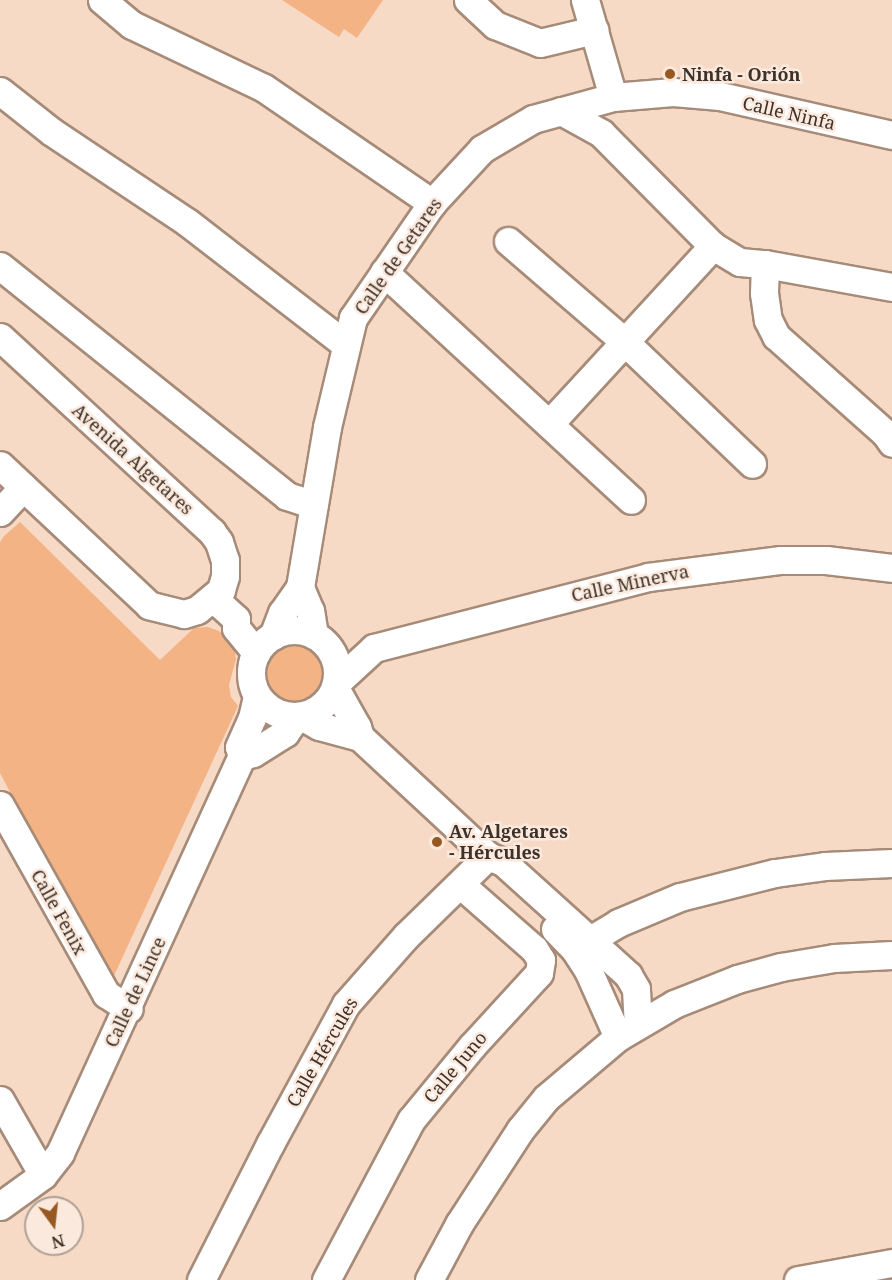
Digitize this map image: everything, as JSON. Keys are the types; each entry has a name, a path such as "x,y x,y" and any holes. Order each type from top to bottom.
{"street":[{"path":"102,0 132,25 264,88 432,204"},
{"path":"468,0 495,25 540,43 594,30"},
{"path":"585,0 613,97"},
{"path":"0,91 52,132 187,222 346,345"},
{"name":"Calle Ninfa","path":"613,97 673,92 720,96 892,135"},
{"name":"Calle de Getares","path":"266,642 300,587 327,427 353,318 432,204 482,149 533,119 613,97"},
{"path":"561,111 601,133 713,246 740,262 765,264 892,287"},
{"path":"508,240 625,342 752,464"},
{"path":"550,423 713,246"},
{"path":"765,264 764,293 768,321 776,336 885,433 892,443"},
{"path":"0,266 287,496 314,505"},
{"path":"384,272 631,500"},
{"name":"Avenida Algetares","path":"0,337 212,532 219,542 225,560 225,576 221,590 213,598"},
{"path":"0,465 149,604 184,614 197,610 213,598 236,619 245,618 255,622 266,642"},
{"path":"0,512 23,487"},
{"name":"Calle Minerva","path":"336,686 374,648 648,576 781,560 826,560 892,568"},
{"path":"242,756 253,753 285,733 298,716 317,710 326,703 336,686 338,672 322,643 300,587"},
{"path":"322,643 292,630 266,642 250,675 257,697 274,712 298,716 319,726 360,737 488,856 503,862 628,975 657,989 674,994 697,993"},
{"name":"Calle Minerva","path":"322,643 368,644 374,648"},
{"path":"336,686 360,737"},
{"name":"Calle de Lince","path":"0,1206 43,1175 60,1153 129,1009 242,756 239,747 252,718 257,697"},
{"name":"Calle Fenix","path":"0,805 106,994 129,1009"},
{"path":"488,856 496,873 575,950 602,997 628,1030"},
{"name":"Calle Hércules","path":"201,1280 270,1144 346,1004 406,936 488,856"},
{"path":"590,940 618,923 680,897 775,873 825,866 892,863"},
{"name":"Calle Juno","path":"326,1280 411,1120 472,1046 539,973 541,960 534,949 460,884"},
{"path":"429,1280 459,1224 520,1130 546,1098 628,1030 697,993 781,968 834,958 892,955"},
{"path":"628,975 636,989 628,1030"},
{"path":"0,1101 43,1175"},
{"path":"798,1280 892,1263"}],"shaded area":[{"path":"282,0 383,0 357,38 344,29 339,37"},
{"path":"20,522 160,660 194,628 208,627 219,631 234,645 236,659 229,685 231,697 238,706 113,978 106,975 0,773 0,542"},
{"path":"293,643 310,648 318,656 323,673 318,690 310,698 293,703 276,698 268,690 263,673 268,656 276,648"}],"place":[{"name":"Ninfa - Orión","path":"670,74"},
{"name":"Av. Algetares - Hércules","path":"437,842"}]}
